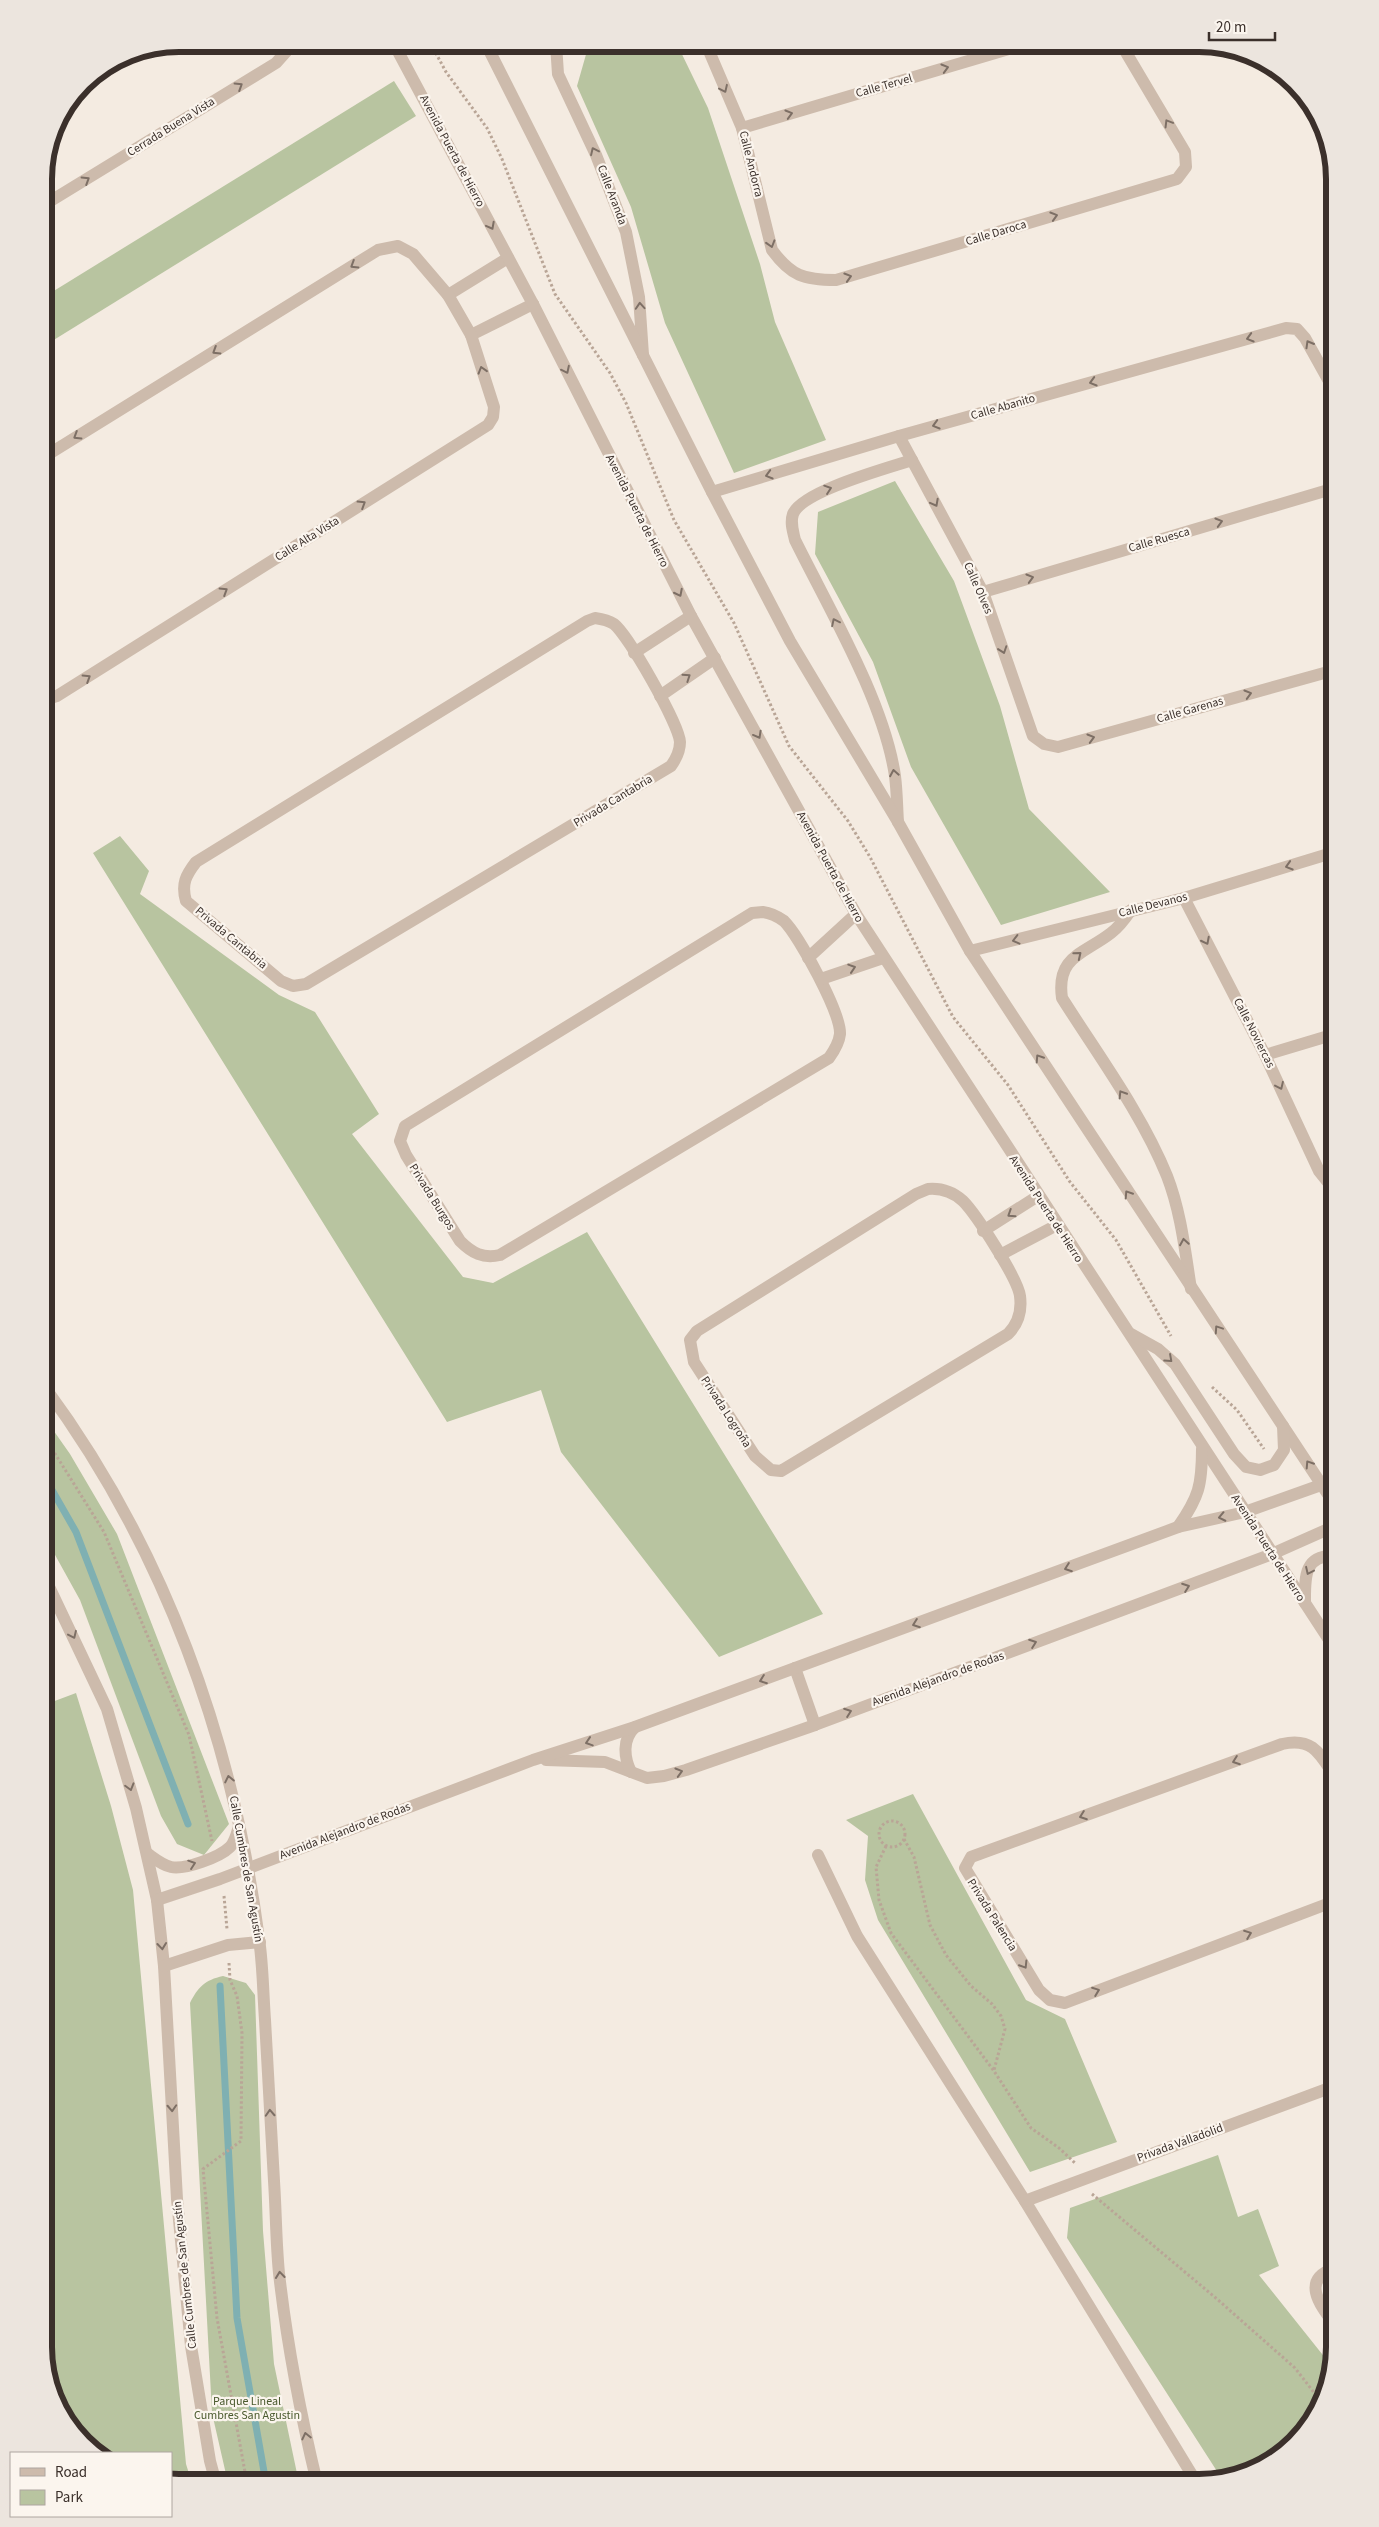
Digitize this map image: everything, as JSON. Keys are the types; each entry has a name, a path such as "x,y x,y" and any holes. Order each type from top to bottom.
{"street":[{"name":"Cerrada Buena Vista","path":"53,199 276,63 285,53"},
{"name":"Avenida Puerta de Hierro","path":"399,53 533,304 691,616 856,914 1202,1449 1246,1512 1326,1636"},
{"path":"491,53 712,492 790,641 898,822 970,952 1326,1490"},
{"name":"Calle Aranda","path":"557,53 558,74 604,172 626,232 639,297 643,355"},
{"name":"Calle Andorra","path":"710,53 742,128 772,250 783,265 800,277"},
{"name":"Calle Tervel","path":"742,128 996,53"},
{"name":"Calle Daroca","path":"800,277 836,280 1177,179 1186,168 1185,152 1126,53"},
{"name":"Calle Alta Vista","path":"53,452 378,250 398,246 413,254 448,295 471,335 494,407 493,417 488,425 53,697"},
{"path":"448,295 508,258"},
{"path":"471,335 533,304"},
{"name":"Calle Abanito","path":"712,492 899,436 1286,328 1297,329 1305,338 1326,376"},
{"name":"Calle Olves","path":"899,436 983,592 1033,736 1044,744"},
{"path":"898,822 895,775 879,718 865,682 795,540 791,525 794,513 799,505 818,492 912,460"},
{"name":"Calle Ruesca","path":"983,592 1326,491"},
{"path":"634,653 691,616"},
{"name":"Privada Cantabria","path":"596,618 606,620 614,625 634,653 660,696 678,732 680,742 677,757 671,766 306,984 293,986 281,981 186,901 183,890 186,876 196,862 587,621 596,618"},
{"path":"660,696 715,658"},
{"name":"Calle Garenas","path":"1044,744 1058,747 1326,673"},
{"name":"Calle Devanos","path":"970,952 1184,898 1326,855"},
{"name":"Calle Noviercas","path":"1184,898 1266,1055 1319,1171 1326,1180"},
{"path":"1131,910 1122,923 1110,934 1088,947 1067,964 1062,974 1061,992 1062,998 1148,1135 1167,1177 1180,1217 1192,1290"},
{"name":"Privada Burgos","path":"763,912 773,914 785,922 808,958 821,979 840,1033 836,1048 828,1058 500,1255 481,1256 469,1250 460,1241 406,1155 400,1141 405,1126 752,913 763,912"},
{"path":"808,958 856,914"},
{"path":"821,979 883,958"},
{"path":"1266,1055 1326,1037"},
{"name":"Privada Logroña","path":"928,1189 947,1191 963,1202 983,1230 1000,1254 1020,1294 1020,1314 1016,1327 1008,1334 781,1471 771,1470 755,1456 694,1362 690,1340 696,1331 916,1194 928,1189"},
{"path":"983,1230 1038,1196"},
{"path":"1000,1254 1057,1225"},
{"path":"1128,1333 1158,1349 1175,1364 1234,1454 1246,1467 1260,1470 1274,1465 1284,1450 1283,1424"},
{"name":"Calle Cumbres de San Agustín","path":"52,1397 69,1420 125,1513 164,1591 200,1683 222,1749 240,1826 260,1942 279,2271 295,2391 315,2474"},
{"path":"1178,1527 1194,1504 1202,1477 1202,1449"},
{"name":"Avenida Alejandro de Rodas","path":"157,1900 220,1879 533,1760 635,1727 1178,1527 1246,1512 1326,1484"},
{"name":"Avenida Alejandro de Rodas","path":"533,1760 572,1759 605,1762 646,1778 664,1776 815,1725 1272,1554 1326,1530"},
{"path":"1305,1604 1307,1569 1316,1559 1326,1556"},
{"name":"Calle Cumbres de San Agustín","path":"52,1594 107,1710 148,1854 157,1900 164,1966 177,2199 191,2346 214,2474"},
{"path":"795,1668 815,1725"},
{"path":"632,1772 626,1761 625,1749 627,1737 635,1727"},
{"name":"Privada Palencia","path":"1326,1764 1317,1750 1308,1744 1300,1742 1282,1744 971,1857 965,1868 1039,1990 1050,2000 1065,2003 1326,1904"},
{"path":"148,1854 163,1864 174,1868 186,1867 230,1848 236,1839 240,1826"},
{"path":"818,1855 857,1936 1025,2200 1191,2474"},
{"path":"164,1966 228,1945 260,1942"},
{"name":"Privada Valladolid","path":"1025,2200 1326,2089"},
{"path":"1326,2273 1320,2276 1316,2284 1316,2294 1326,2313"}],"path":[{"path":"436,53 446,72 487,128 502,159 555,294 610,373 626,403 674,520 734,622 788,746 848,821 870,857 953,1017 1008,1085 1070,1182 1116,1240 1176,1344"},
{"path":"1208,1383 1237,1410 1274,1465"},
{"path":"52,1449 104,1532 185,1726 202,1790 215,1856"},
{"path":"886,1846 878,1836 882,1824 893,1820 903,1827 904,1839 914,1857 930,1924 946,1955 971,1986 992,2004 1001,2016 1005,2029 994,2071"},
{"path":"886,1846 896,1846 904,1839"},
{"path":"886,1846 876,1867 879,1900 891,1933 994,2071 1031,2128 1059,2148 1076,2164 1089,2191 1217,2299 1295,2368 1317,2395"},
{"path":"220,1879 225,1901 230,1980 237,1996 242,2033 241,2141 203,2168 217,2318 245,2474"}],"green space":[{"path":"586,53 681,53 708,108 760,264 775,322 826,440 734,473 665,323 631,207 577,86"},
{"path":"394,81 416,116 53,340 53,291"},
{"path":"895,481 954,581 1000,706 1029,809 1110,892 1001,925 911,767 873,662 815,554 818,512"},
{"path":"120,836 149,871 140,894 279,995 315,1012 379,1114 352,1134 463,1277 493,1283 587,1232 823,1614 719,1657 561,1452 541,1390 447,1422 93,853"},
{"path":"52,1429 70,1454 117,1534 229,1824 204,1855 177,1844 161,1816 80,1600 52,1550"},
{"path":"76,1693 111,1806 133,1890 186,2464 189,2474 172,2474 172,2452 108,2452 84,2431 74,2418 62,2396 55,2372 52,2347 52,1702"},
{"path":"913,1794 1026,2000 1065,2019 1117,2142 1030,2172 878,1920 865,1880 868,1836 846,1820"},
{"name":"Parque Lineal Cumbres San Agustin","path":"223,1976 246,1983 255,1995 263,2231 274,2364 297,2474 226,2474 212,2413 190,2003 203,1985"},
{"path":"1218,2155 1238,2217 1258,2209 1279,2266 1259,2275 1326,2358 1320,2388 1313,2403 1305,2418 1283,2443 1270,2453 1248,2465 1218,2473 1067,2238 1070,2208"}],"waterway":[{"path":"52,1491 76,1532 188,1824"},
{"path":"220,1986 237,2318 264,2474"}]}
